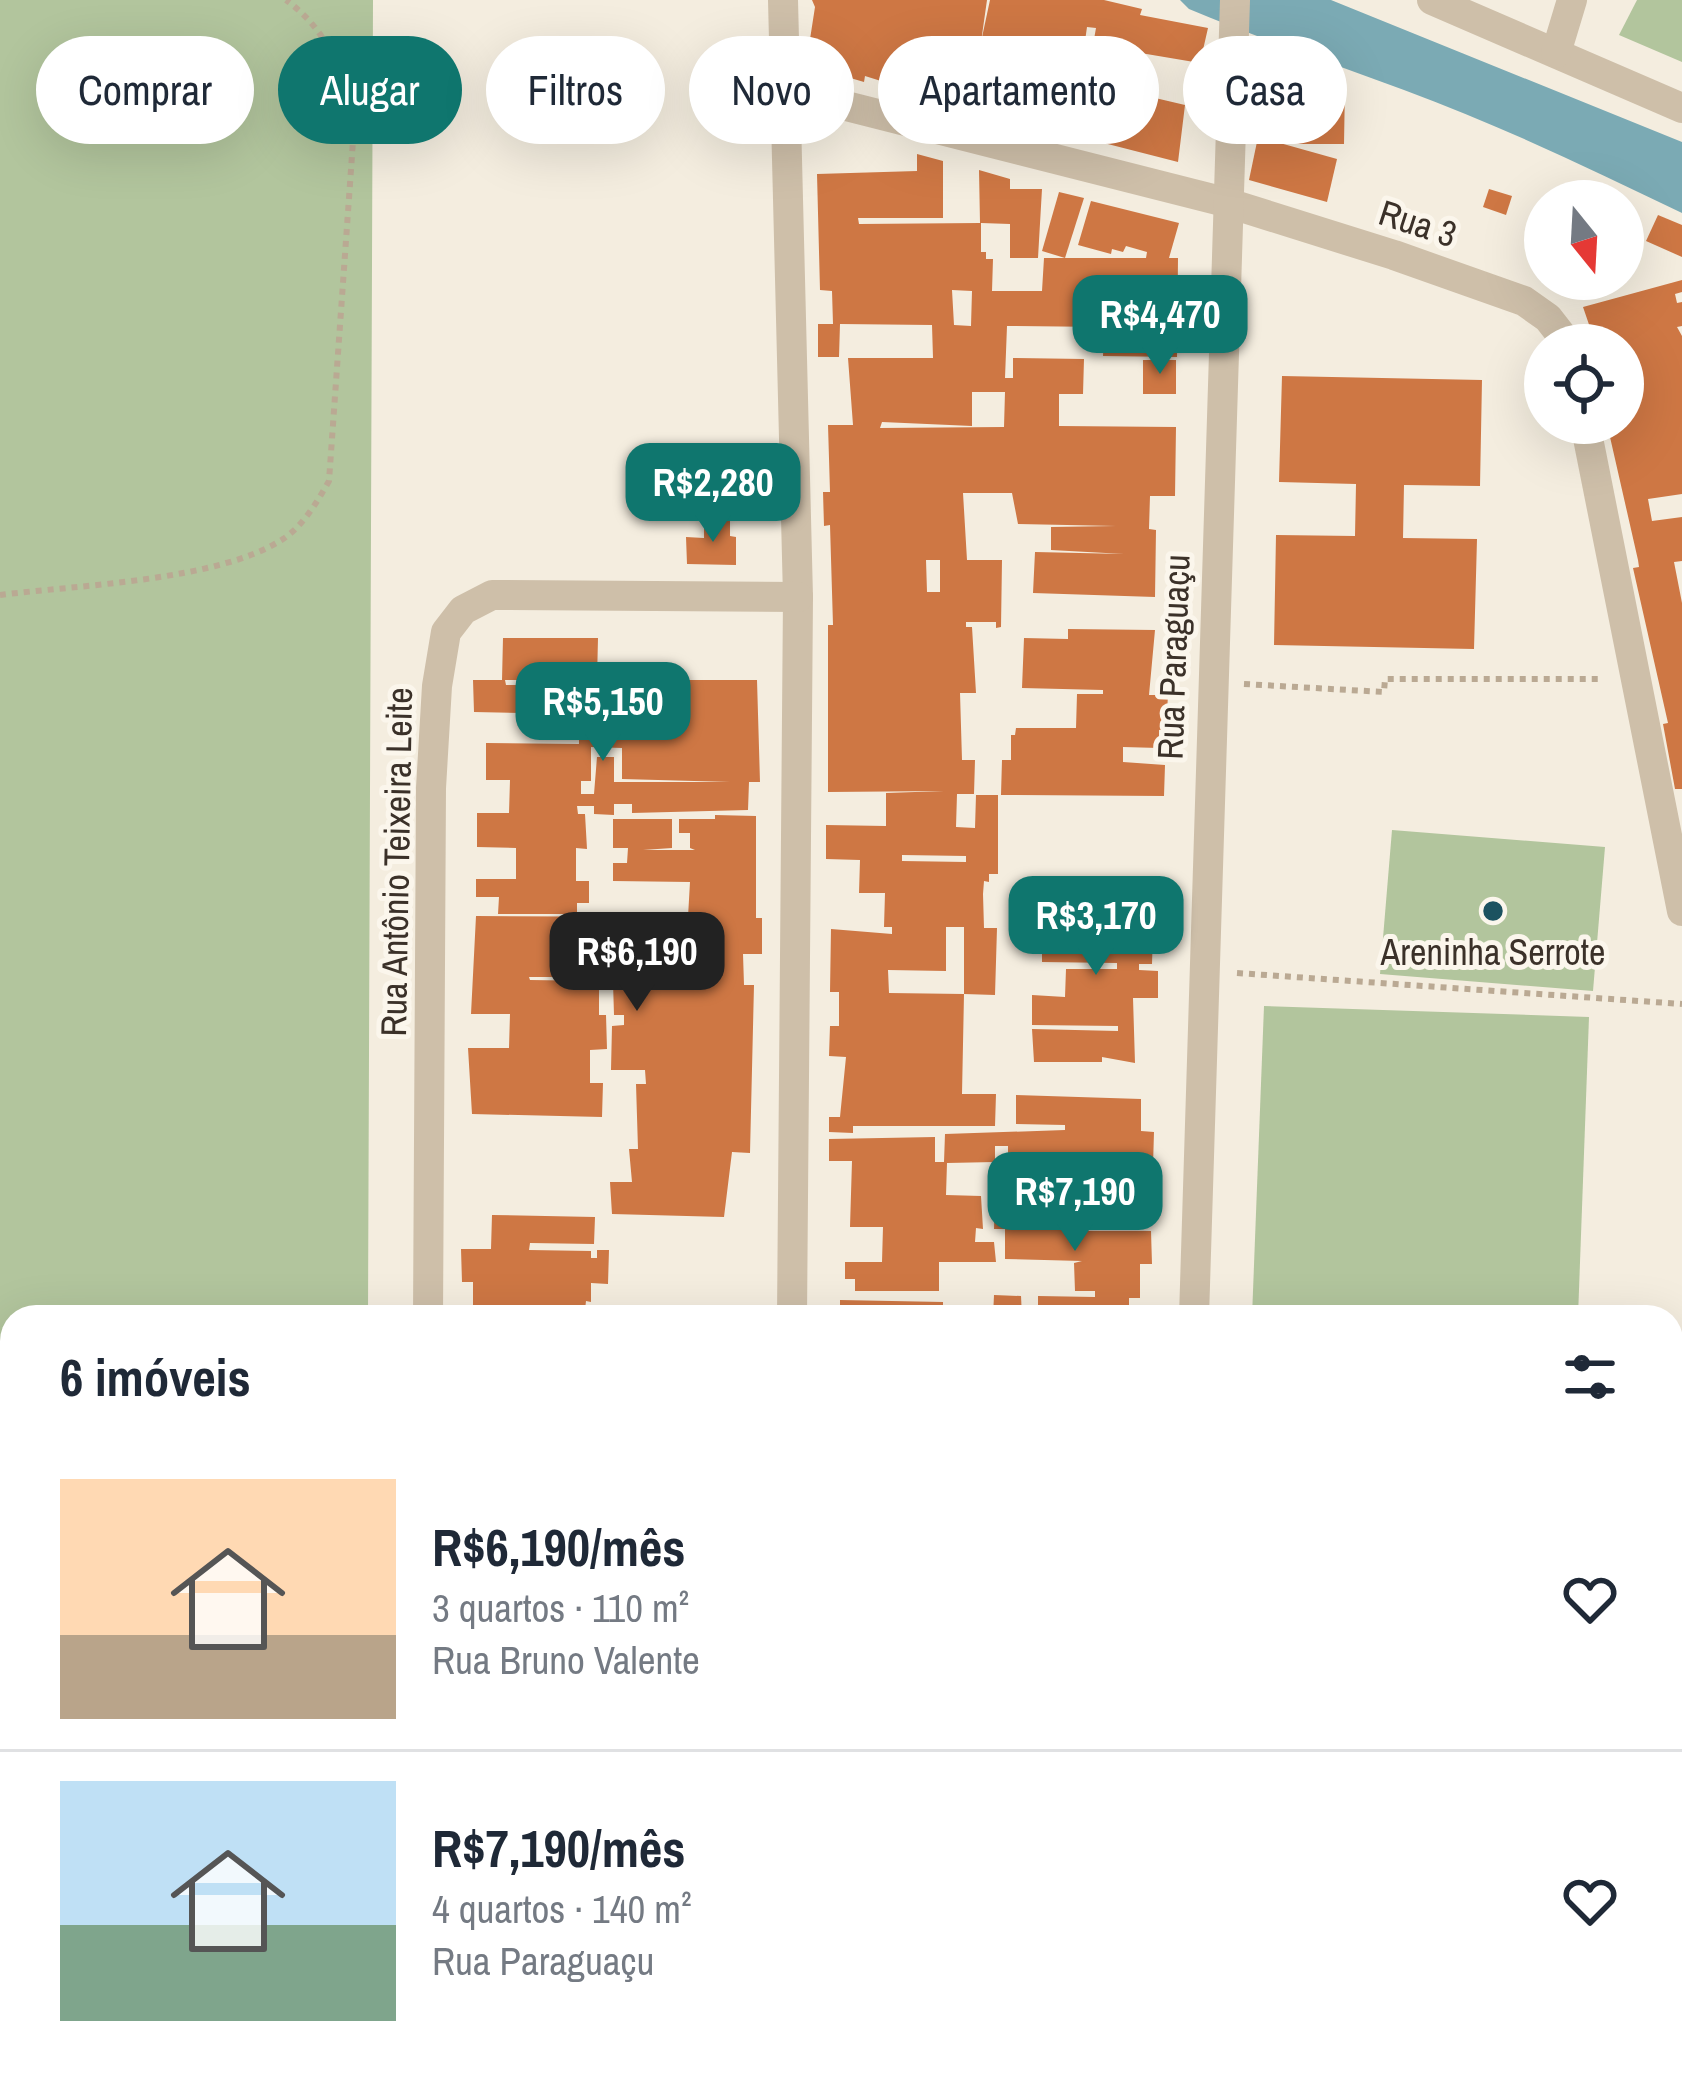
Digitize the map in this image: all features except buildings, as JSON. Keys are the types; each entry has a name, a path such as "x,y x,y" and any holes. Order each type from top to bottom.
{"street":[{"path":"783,0 783,36"},
{"name":"Rua Paraguaçu","path":"1194,1305 1234,0"},
{"path":"1432,0 1682,108"},
{"path":"1556,52 1571,0"},
{"name":"Rua 3","path":"854,108 1225,202 1524,301 1553,324"},
{"path":"785,144 798,598 792,1305"},
{"path":"1589,444 1632,678 1676,843 1682,911"},
{"name":"Rua Antônio Teixeira Leite","path":"428,1305 431,788 436,686 446,632 463,610 492,595 798,598"}],"path":[{"path":"0,596 205,568 251,554 285,538 312,509 329,481 354,127 342,71 326,41 286,0"},
{"path":"1211,682 1384,692 1385,679 1632,678"},
{"path":"1203,970 1682,1004"}],"green space":[{"path":"0,0 373,0 373,36 278,36 278,144 372,144 368,1305 0,1305"},
{"path":"1637,0 1682,0 1682,62 1619,35"},
{"name":"Areninha Serrote","path":"1392,830 1605,847 1593,991 1380,974"},
{"path":"1264,1006 1589,1017 1578,1305 1252,1305"}],"water":[{"path":"1180,0 1331,0 1682,142 1682,213 1644,195 1644,180 1613,180 1475,118 1347,69 1347,36 1259,36 1189,9"}],"place":[{"name":"Areninha Serrote","path":"1493,911"}]}
